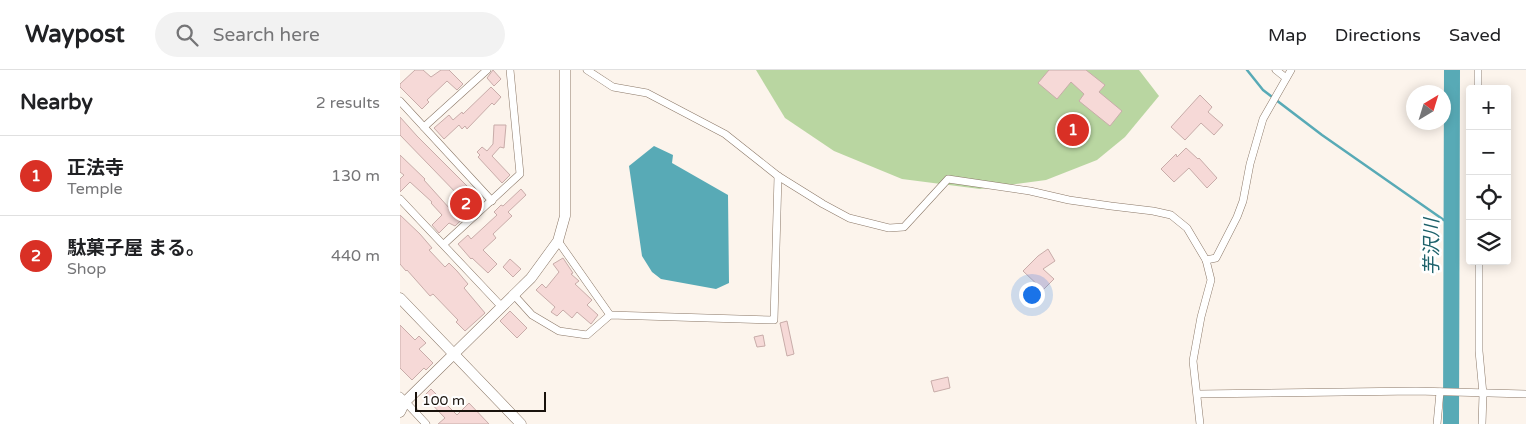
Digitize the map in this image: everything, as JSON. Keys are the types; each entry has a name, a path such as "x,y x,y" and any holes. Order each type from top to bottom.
{"street":[{"path":"424,127 487,70"},
{"path":"444,244 520,174 510,70"},
{"path":"400,412 403,399 454,354 531,278 558,241 565,216 564,70"},
{"path":"587,70 613,86 647,93 725,134 778,176 849,218 890,228 904,227 948,179 1171,215 1187,228 1206,260 1211,280 1193,361 1200,424"},
{"path":"1276,70 1286,79"},
{"path":"1206,260 1216,258 1237,217 1243,200 1250,164 1264,119 1291,70"},
{"path":"1478,70 1478,85"},
{"path":"400,101 492,200"},
{"path":"513,294 532,315 559,331 587,335 610,315 774,320 778,176"},
{"path":"400,199 501,306"},
{"path":"558,241 610,315"},
{"path":"1479,265 1479,351 1482,424"},
{"path":"400,298 521,424"},
{"path":"1198,394 1442,392 1526,394"},
{"path":"1437,424 1442,392"},
{"path":"403,399 426,424"}],"green space":[{"path":"756,70 1139,70 1159,96 1125,137 1097,160 1046,180 980,189 902,179 834,151 785,118"}],"water":[{"path":"654,146 673,155 672,163 728,195 729,283 716,289 661,279 652,272 642,256 629,166"}],"building":[{"path":"415,70 423,70 431,77 441,70 449,70 463,84 457,90 447,81 427,100 429,102 422,109 400,87 400,84"},
{"path":"493,70 501,79 494,86 487,78"},
{"path":"1049,70 1086,70 1105,85 1099,92 1122,111 1110,126 1079,101 1084,94 1071,82 1057,99 1038,83"},
{"path":"491,87 501,97 494,105 492,103 467,129 465,126 462,129 459,125 444,139 434,128 449,115 453,120 462,112 463,114"},
{"path":"1200,95 1212,107 1208,112 1223,125 1214,135 1201,123 1185,140 1171,127"},
{"path":"400,117 479,198 476,201 478,204 455,226 449,223 439,233 432,225 442,215 432,202 410,182 400,192 400,179 404,175 400,172 400,155 425,179 450,209 461,198 400,135"},
{"path":"494,125 506,125 504,148 500,147 492,156 510,175 502,183 478,157 480,155 477,152 482,147 487,151 493,144"},
{"path":"1186,148 1199,158 1217,178 1207,188 1189,168 1174,182 1161,169 1176,154 1177,157"},
{"path":"521,189 526,195 508,212 512,216 493,234 496,238 483,250 497,264 488,273 471,259 458,244 468,235 471,239 497,215 494,212 501,205 503,206"},
{"path":"400,215 420,234 432,248 429,250 445,267 449,263 457,271 468,284 464,288 485,313 465,331 456,322 458,320 433,294 430,296 400,264"},
{"path":"1048,249 1055,261 1043,269 1054,279 1043,290 1023,271"},
{"path":"563,258 573,273 571,274 579,281 575,284 592,300 587,305 598,315 591,324 577,312 572,318 563,310 557,316 551,312 555,307 536,290 542,284 546,288 559,272 553,264"},
{"path":"510,259 521,269 513,277 503,267"},
{"path":"510,311 527,328 517,338 500,321"},
{"path":"787,321 794,354 787,356 780,323"},
{"path":"400,325 415,340 419,336 426,343 419,349 433,363 426,370 424,368 412,380 400,368"},
{"path":"763,335 765,346 757,347 754,337"},
{"path":"948,377 950,388 934,392 931,381"},
{"path":"431,389 457,415 469,403 489,424 438,424 445,418 424,396"}],"waterway":[{"path":"1247,70 1263,90 1322,135 1451,225"},
{"name":"芋沢川","path":"1451,424 1452,70"}],"place":[{"name":"正法寺","path":"1073,130"},
{"name":"駄菓子屋 まる。","path":"466,204"}]}
